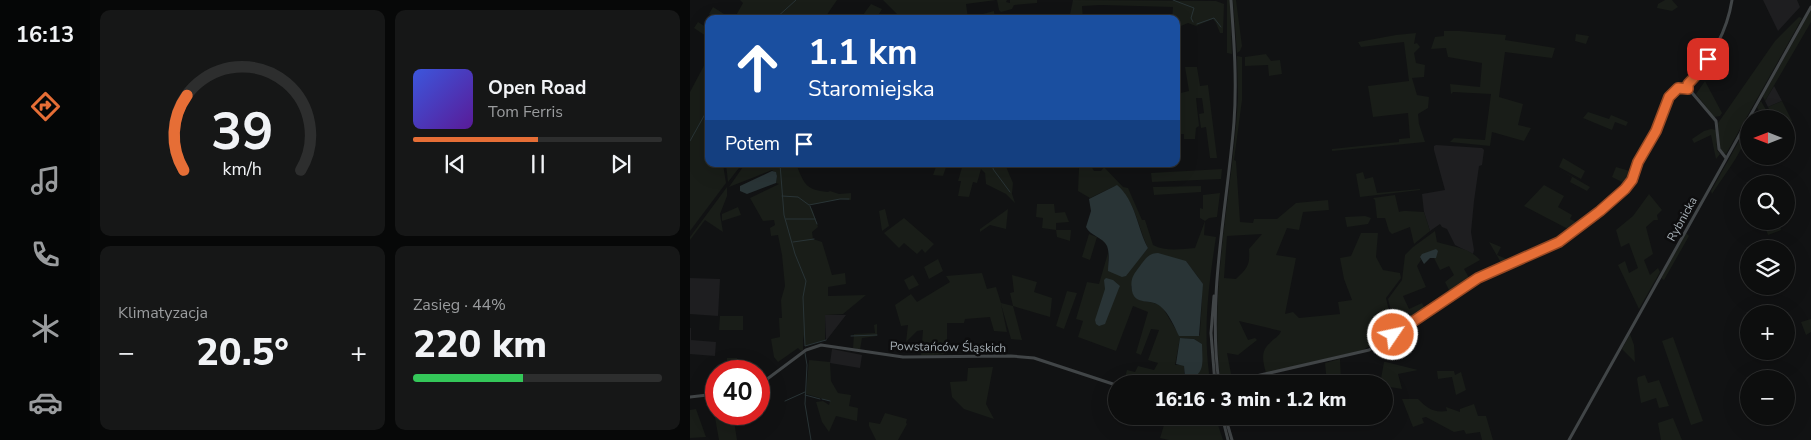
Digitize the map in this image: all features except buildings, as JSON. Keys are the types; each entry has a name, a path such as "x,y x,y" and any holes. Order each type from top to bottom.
{"street":[{"path":"1216,375 1215,293 1234,122 1235,59 1231,0"},
{"path":"1688,86 1701,70 1728,21 1732,0"},
{"name":"Rybnicka","path":"1569,440 1811,7"},
{"path":"1263,375 1369,350 1478,278 1559,242 1630,185 1638,162 1656,131 1669,97 1676,90 1682,88 1684,84 1688,86 1716,121 1719,149 1726,158"},
{"name":"Powstańców Śląskich","path":"770,377 806,350 815,346 826,345 904,357 1014,356 1034,358 1108,382"},
{"path":"690,397 705,395"},
{"path":"1224,425 1228,440"},
{"path":"1228,425 1232,440"}],"shaded area":[{"path":"740,0 837,0 827,15 736,15 743,3"},
{"path":"883,0 996,0 966,4 968,15 898,15"},
{"path":"997,0 1007,0 1006,2 1010,3 1010,0 1037,0 1037,3 1014,5 1012,9 1001,12"},
{"path":"1073,0 1216,1 1224,4 1223,33 1220,33 1213,19 1196,26 1188,23 1180,26 1180,15 1172,15 1173,7 1082,6 1083,15 1070,15"},
{"path":"1227,0 1230,0 1232,54 1227,53"},
{"path":"1233,0 1236,0 1242,46 1237,53"},
{"path":"1665,0 1672,0 1678,7 1672,11 1657,8 1658,4"},
{"path":"1763,0 1797,0 1800,7 1778,31"},
{"path":"871,4 882,9 878,15 863,15"},
{"path":"713,7 726,15 710,15"},
{"path":"1811,10 1811,22 1765,101 1764,94"},
{"path":"994,11 994,15 979,15"},
{"path":"1799,17 1802,18 1751,110 1740,110 1740,129 1726,154 1720,148 1718,123 1775,41"},
{"path":"698,22 705,26 705,35 694,28"},
{"path":"1444,31 1506,35 1505,40 1555,48 1552,58 1505,52 1499,97 1523,104 1518,125 1531,128 1524,141 1492,132 1490,146 1450,142 1454,138 1485,140 1491,94 1453,92 1451,94 1450,84 1480,87 1482,63 1448,57 1446,48 1431,49 1435,37 1444,36"},
{"path":"1416,33 1414,44 1417,43 1420,47 1414,53 1416,63 1425,65 1424,77 1412,78 1417,95 1429,97 1428,108 1418,114 1425,142 1332,151 1332,149 1399,142 1399,139 1410,138 1408,113 1373,117 1368,86 1409,81 1404,42 1361,47 1358,42"},
{"path":"1576,34 1589,36 1586,44 1575,41"},
{"path":"1266,54 1271,61 1280,60 1282,74 1269,76 1268,65 1245,66 1245,57"},
{"path":"1237,56 1242,57 1242,100 1234,160 1236,161 1240,222 1253,223 1254,219 1277,219 1296,203 1328,200 1329,210 1303,212 1299,230 1287,228 1276,255 1296,258 1285,314 1293,312 1299,318 1340,314 1338,302 1352,300 1344,279 1340,258 1351,256 1361,233 1378,233 1376,257 1383,270 1400,273 1401,278 1386,298 1389,311 1403,327 1363,350 1266,373 1263,361 1265,350 1281,331 1239,321 1248,340 1255,338 1257,340 1238,355 1227,353 1231,375 1220,375 1217,307 1238,98","holes":["1262,234 1249,249 1247,266 1236,279 1224,278 1227,236"]},
{"path":"705,64 705,167 723,167 726,183 690,231 690,92"},
{"path":"1185,67 1197,67 1200,86 1208,85 1217,158 1210,158 1206,127 1201,128 1199,114 1204,113 1202,98 1196,98 1199,126 1196,128 1195,139 1184,139 1184,134 1180,134 1180,93 1189,91"},
{"path":"1705,81 1722,113 1720,116 1714,117 1696,94"},
{"path":"1774,86 1782,101 1768,107 1765,101"},
{"path":"1761,101 1766,110 1758,110 1757,107"},
{"path":"1782,101 1786,110 1769,110 1768,107"},
{"path":"1588,112 1609,119 1611,115 1628,122 1626,126 1615,122 1612,130 1583,118"},
{"path":"1711,129 1716,130 1717,150 1720,154 1716,159 1711,135 1694,143 1692,139"},
{"path":"1740,139 1740,150 1712,194 1711,191"},
{"path":"1436,145 1482,148 1484,150 1482,165 1479,166 1474,201 1471,232 1473,254 1455,245 1447,229 1440,224 1430,231 1424,212 1422,194 1445,190 1434,150"},
{"path":"1563,158 1585,171 1581,179 1559,167"},
{"path":"726,167 740,167 728,182"},
{"path":"743,167 797,167 806,184 814,189 839,194 851,193 851,200 840,199 809,204 818,227 812,232 813,239 822,242 832,275 845,273 846,284 828,287 828,296 866,295 843,314 825,315 825,340 805,346 803,335 803,350 801,351 798,348 778,362 774,357 771,339 780,337 779,318 782,318 781,300 785,286 782,255 778,235 771,236 770,228 775,225 774,220 763,221 750,198 779,184 776,183 777,174 772,170 729,187"},
{"path":"936,167 946,167 943,176 933,175"},
{"path":"962,167 1007,167 1013,183 1012,194 1015,203 1006,194 986,184 985,173 981,169 977,183 973,182 969,197 958,196 961,181 958,181"},
{"path":"1092,167 1094,171 1101,171 1104,167 1123,187 1128,188 1142,220 1145,220 1153,245 1168,249 1195,248 1205,221 1204,235 1216,237 1209,288 1207,321 1208,375 1195,375 1202,344 1194,339 1180,338 1175,365 1184,365 1184,375 1126,375 1127,370 1135,372 1138,366 1154,370 1158,363 1148,360 1159,330 1151,329 1141,355 1136,353 1148,312 1133,306 1116,351 1078,337 1083,321 1076,319 1087,282 1099,284 1108,253 1108,268 1135,263 1148,248 1132,206 1122,191 1115,186 1090,198 1078,191 1079,168","holes":["1186,261 1199,279 1201,286 1200,335 1194,336 1179,335 1160,303 1140,300 1135,296 1131,286"]},
{"path":"1616,167 1633,172 1626,184 1612,177"},
{"path":"1557,168 1590,187 1587,191 1570,182 1572,177"},
{"path":"1222,169 1221,179 1152,182 1151,173"},
{"path":"772,171 776,172 776,183 747,194 740,191 740,186"},
{"path":"1363,172 1365,179 1373,177 1377,193 1420,190 1360,197 1356,174"},
{"path":"1117,185 1123,191 1132,207 1148,248 1126,276 1122,277 1108,271 1109,255 1107,246 1103,240 1090,232 1086,227 1091,211 1089,199"},
{"path":"1544,185 1564,196 1558,207 1572,215 1570,219 1578,223 1570,230 1524,206"},
{"path":"1201,186 1201,192 1154,195 1153,187"},
{"path":"727,187 727,196 720,214 723,232 705,220 690,240 690,237"},
{"path":"1220,193 1217,217 1209,218 1205,221 1200,218 1200,208 1203,209 1203,195"},
{"path":"1649,194 1662,210 1657,215 1658,220 1654,220 1646,227 1653,254 1644,260 1650,275 1658,268 1660,272 1639,309 1618,265 1625,261 1629,273 1638,268 1629,243 1621,247 1616,230 1633,216"},
{"path":"1395,195 1399,212 1424,212 1430,231 1414,244 1410,227 1392,234 1389,231 1385,218 1377,218 1375,200 1373,198"},
{"path":"1037,204 1054,204 1055,213 1065,212 1069,222 1056,223 1056,230 1042,228 1043,218 1036,217"},
{"path":"738,207 741,215 722,221 722,214"},
{"path":"885,209 889,226 882,231 879,211"},
{"path":"1008,209 1006,229 990,225 980,232 980,229"},
{"path":"1365,216 1371,218 1368,224 1347,227 1345,217"},
{"path":"904,218 934,244 925,253 922,249 917,254 904,243 899,248 884,233"},
{"path":"1056,230 1071,230 1070,241 1057,237"},
{"path":"1766,230 1781,230 1768,235"},
{"path":"1435,231 1437,242 1471,252 1480,260 1464,269 1471,281 1451,294 1445,282 1454,275 1449,266 1440,270 1434,258 1436,258 1420,257 1421,260 1417,266 1426,287 1403,296 1409,309 1422,303 1426,311 1405,326 1390,307 1388,299 1402,280 1405,255"},
{"path":"1686,233 1689,236 1664,280 1661,278"},
{"path":"1089,234 1097,237 1090,260 1082,257"},
{"path":"1489,242 1501,247 1497,255 1509,260 1519,254 1522,258 1503,266"},
{"path":"1436,249 1438,251 1436,258 1430,258 1424,264 1420,257 1422,254"},
{"path":"1158,253 1186,261 1203,284 1199,336 1179,336 1169,316 1160,306 1152,302 1136,299 1134,296 1131,283 1134,275 1148,257"},
{"path":"938,259 943,271 929,279 924,267"},
{"path":"982,273 987,289 996,287 1001,303 1013,306 1022,340 1011,339 1001,304 1007,332 994,331 990,317 965,319 964,323 947,323 947,354 921,356 923,330 917,331 906,342 908,325 901,326 895,305 911,294 917,302 950,282 946,276"},
{"path":"913,275 919,285 909,290 904,280"},
{"path":"1012,275 1037,282 1034,292 1052,298 1050,317 1013,306 1010,293 1014,292"},
{"path":"690,278 720,279 718,316 690,314"},
{"path":"1106,278 1113,280 1120,286 1105,324 1099,326 1095,320 1105,289 1104,280"},
{"path":"1067,291 1077,293 1064,329 1056,326"},
{"path":"825,315 846,315 825,342 826,340"},
{"path":"720,316 743,316 743,330 719,330"},
{"path":"1811,319 1811,332 1806,335 1801,322"},
{"path":"877,324 877,336 862,338 860,350 853,348 854,334 875,333 874,325"},
{"path":"690,328 691,340 716,342 715,356 690,354"},
{"path":"1630,334 1634,345 1635,362 1622,349"},
{"path":"1673,337 1703,421 1691,425 1662,341"},
{"path":"1180,338 1194,339 1202,344 1202,367 1197,375 1185,375 1184,366 1176,364"},
{"path":"832,349 862,355 860,368 830,363"},
{"path":"727,358 737,358 737,360 727,360"},
{"path":"1340,359 1341,375 1326,375 1325,363"},
{"path":"809,360 830,362 831,381 838,393 851,395 849,406 858,408 857,421 836,416 829,432 822,422 816,402 823,401 829,405 830,401 806,394"},
{"path":"1384,362 1418,370 1398,374 1402,389 1393,388 1393,375 1382,375"},
{"path":"993,367 986,404 994,419 964,409 952,397 950,382 967,381 968,368"},
{"path":"1437,371 1454,371 1455,375 1461,372 1466,390 1456,395 1452,377 1438,379"},
{"path":"1645,375 1648,383 1659,380 1669,406 1659,408 1656,398 1641,403 1637,379"},
{"path":"1402,399 1418,399 1427,407 1438,411 1447,411 1446,407 1460,412 1460,409 1474,404 1478,416 1486,416 1493,440 1482,440 1480,432 1466,434 1464,430 1454,432 1426,417 1422,418 1424,423 1413,427"},
{"path":"696,409 706,437 690,438 690,410"},
{"path":"885,413 907,419 907,424 898,440 876,440 869,426 869,422 880,424"},
{"path":"1673,418 1682,440 1661,440 1658,423"},
{"path":"716,425 735,425 737,440 719,440"},
{"path":"1164,425 1218,425 1223,440 1169,440 1160,438"}],"waterway":[{"path":"779,15 796,0"},
{"path":"1173,0 1194,8 1191,18 1193,22"},
{"path":"1197,24 1214,18 1221,27"},
{"path":"690,141 705,114"},
{"path":"780,167 784,215 795,254 806,281 803,297 805,346 826,340"},
{"path":"993,167 1010,192"},
{"path":"782,196 798,197 809,205 849,199"},
{"path":"810,206 817,224"},
{"path":"786,219 815,219"},
{"path":"793,242 814,239"},
{"path":"851,336 877,335"},
{"path":"805,353 807,365 805,404 811,440"},
{"path":"785,401 805,392"},
{"path":"805,395 820,399"},
{"path":"822,399 830,401"}],"route":[{"path":"1393,335 1478,278 1559,242 1630,185 1638,162 1656,131 1670,94 1678,88 1688,89 1688,84 1708,59"}]}
